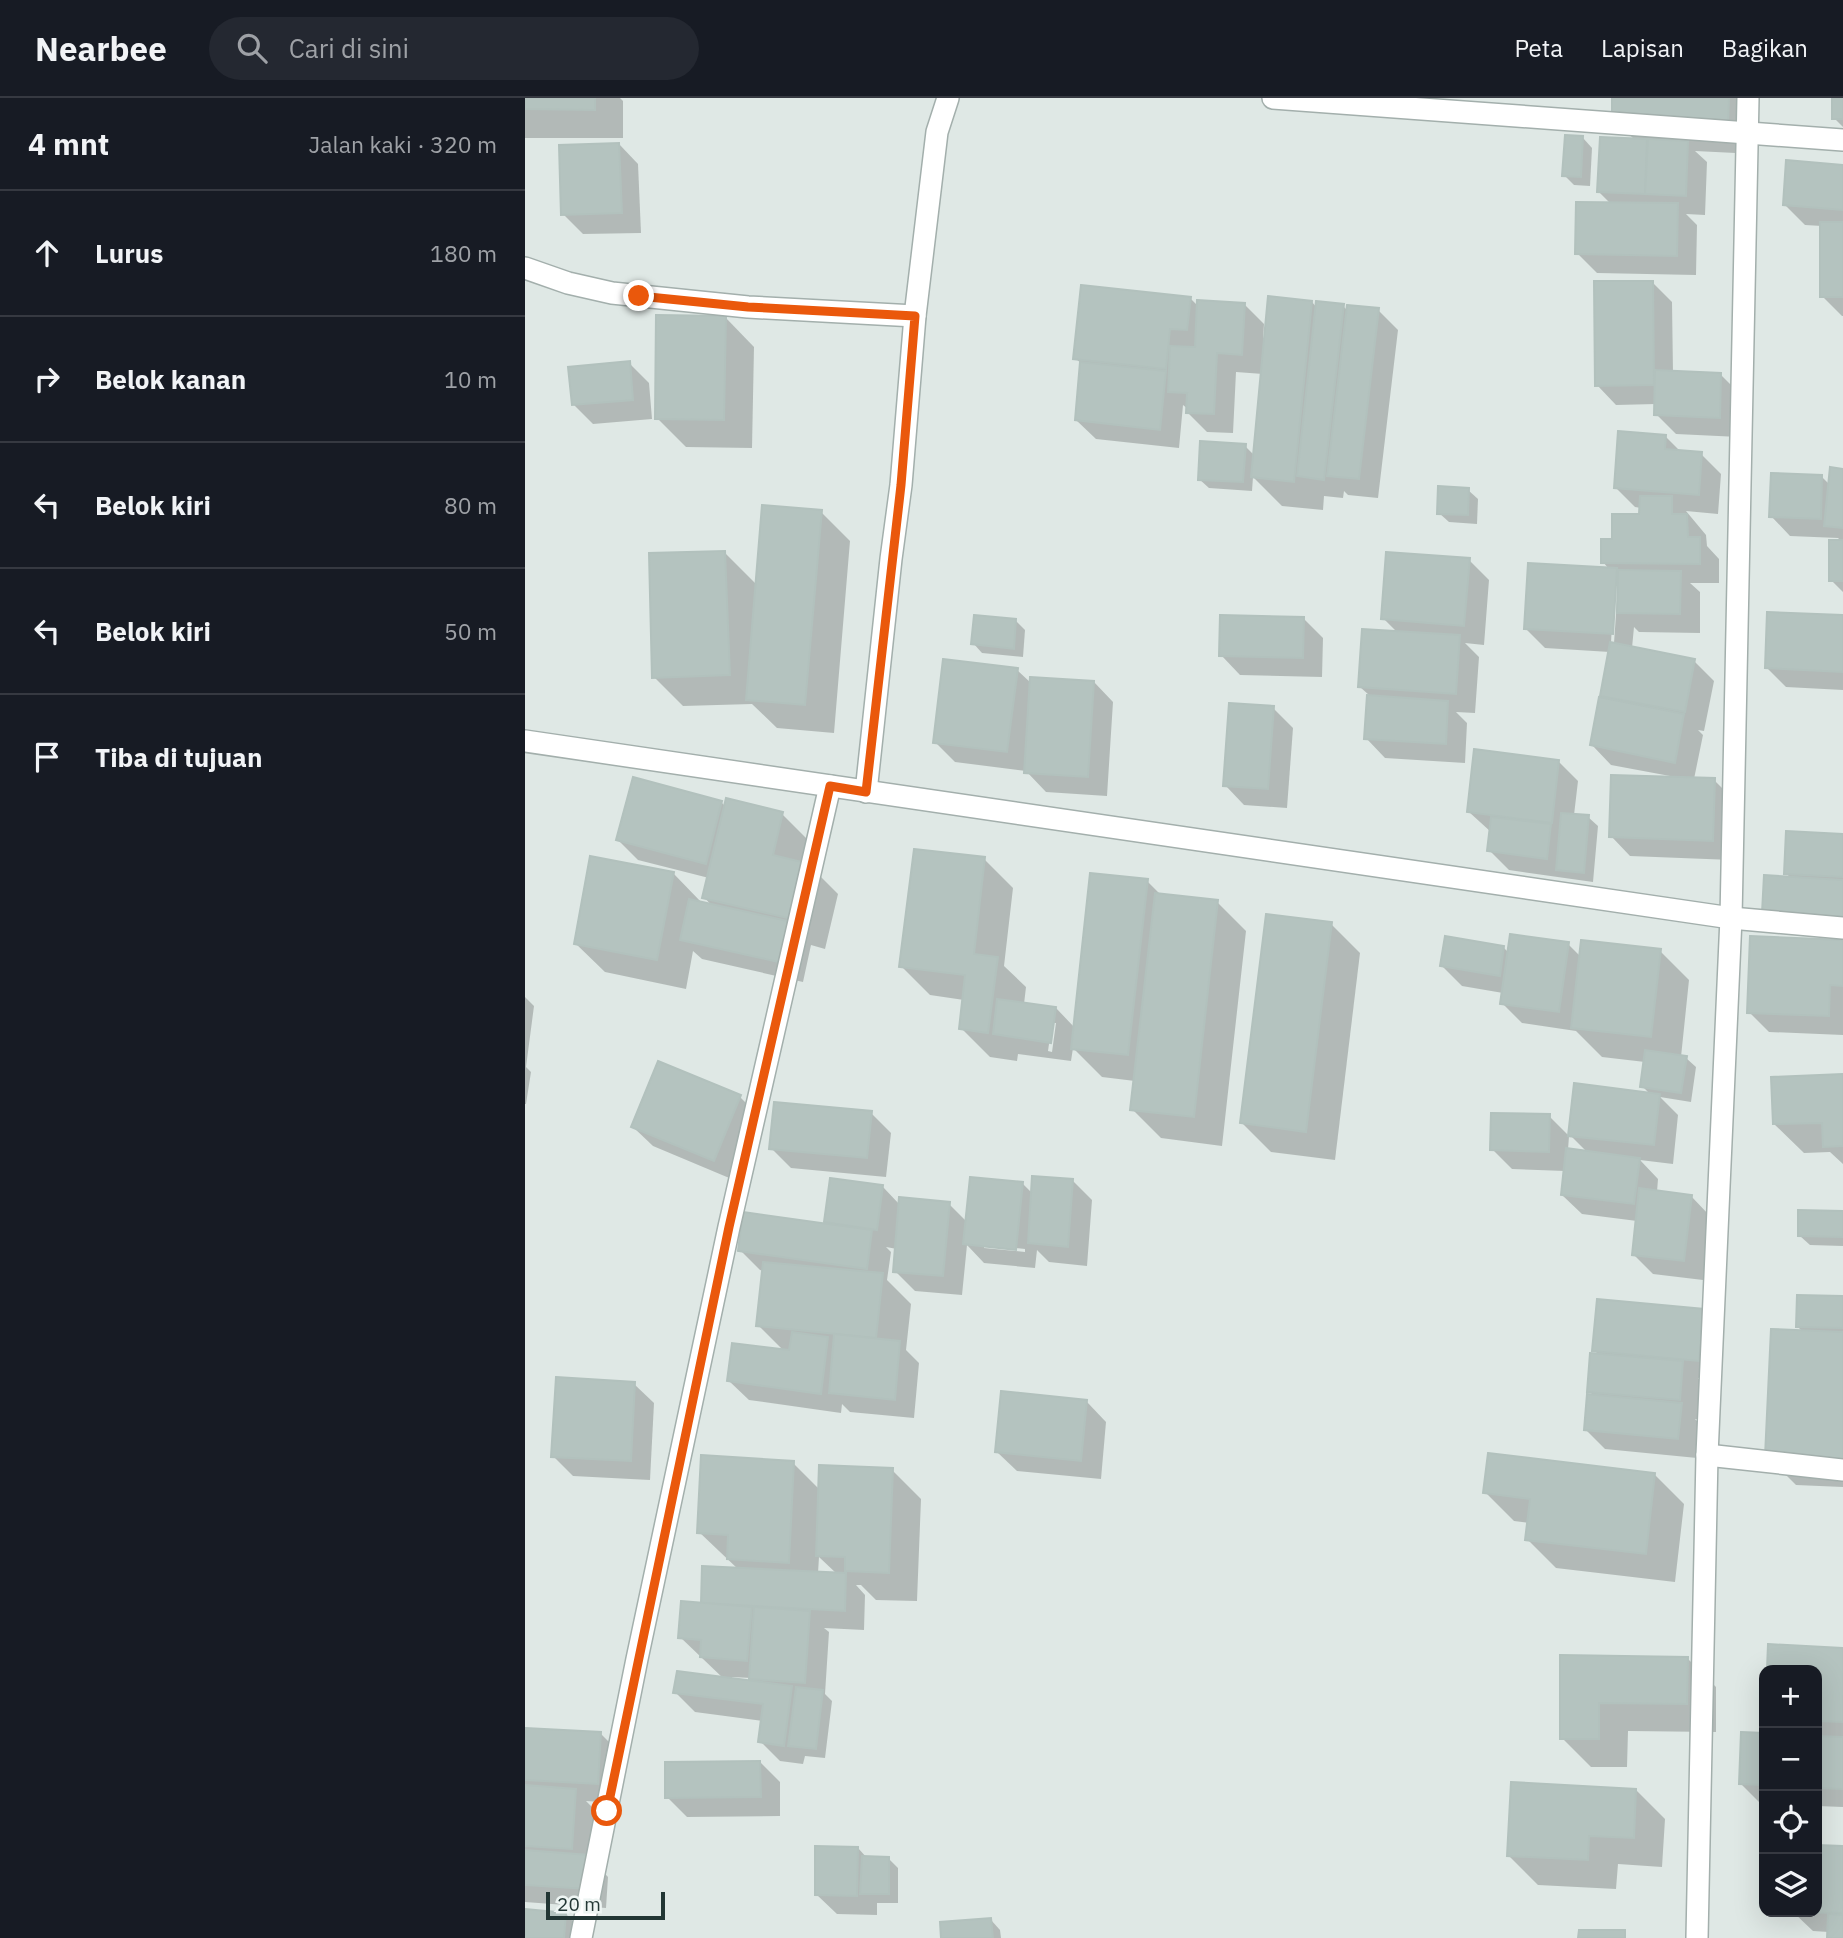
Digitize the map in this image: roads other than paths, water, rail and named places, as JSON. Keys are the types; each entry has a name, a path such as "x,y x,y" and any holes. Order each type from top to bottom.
{"street":[{"path":"866,792 901,485 915,316 937,132 948,98"},
{"path":"1273,98 1843,140"},
{"path":"1697,1938 1707,1455 1731,918 1748,98"},
{"path":"525,268 568,283 612,293 748,307 915,316"},
{"path":"525,741 1731,918 1843,928"},
{"path":"581,1938 729,1227 830,786"},
{"path":"1707,1455 1843,1470"}]}
